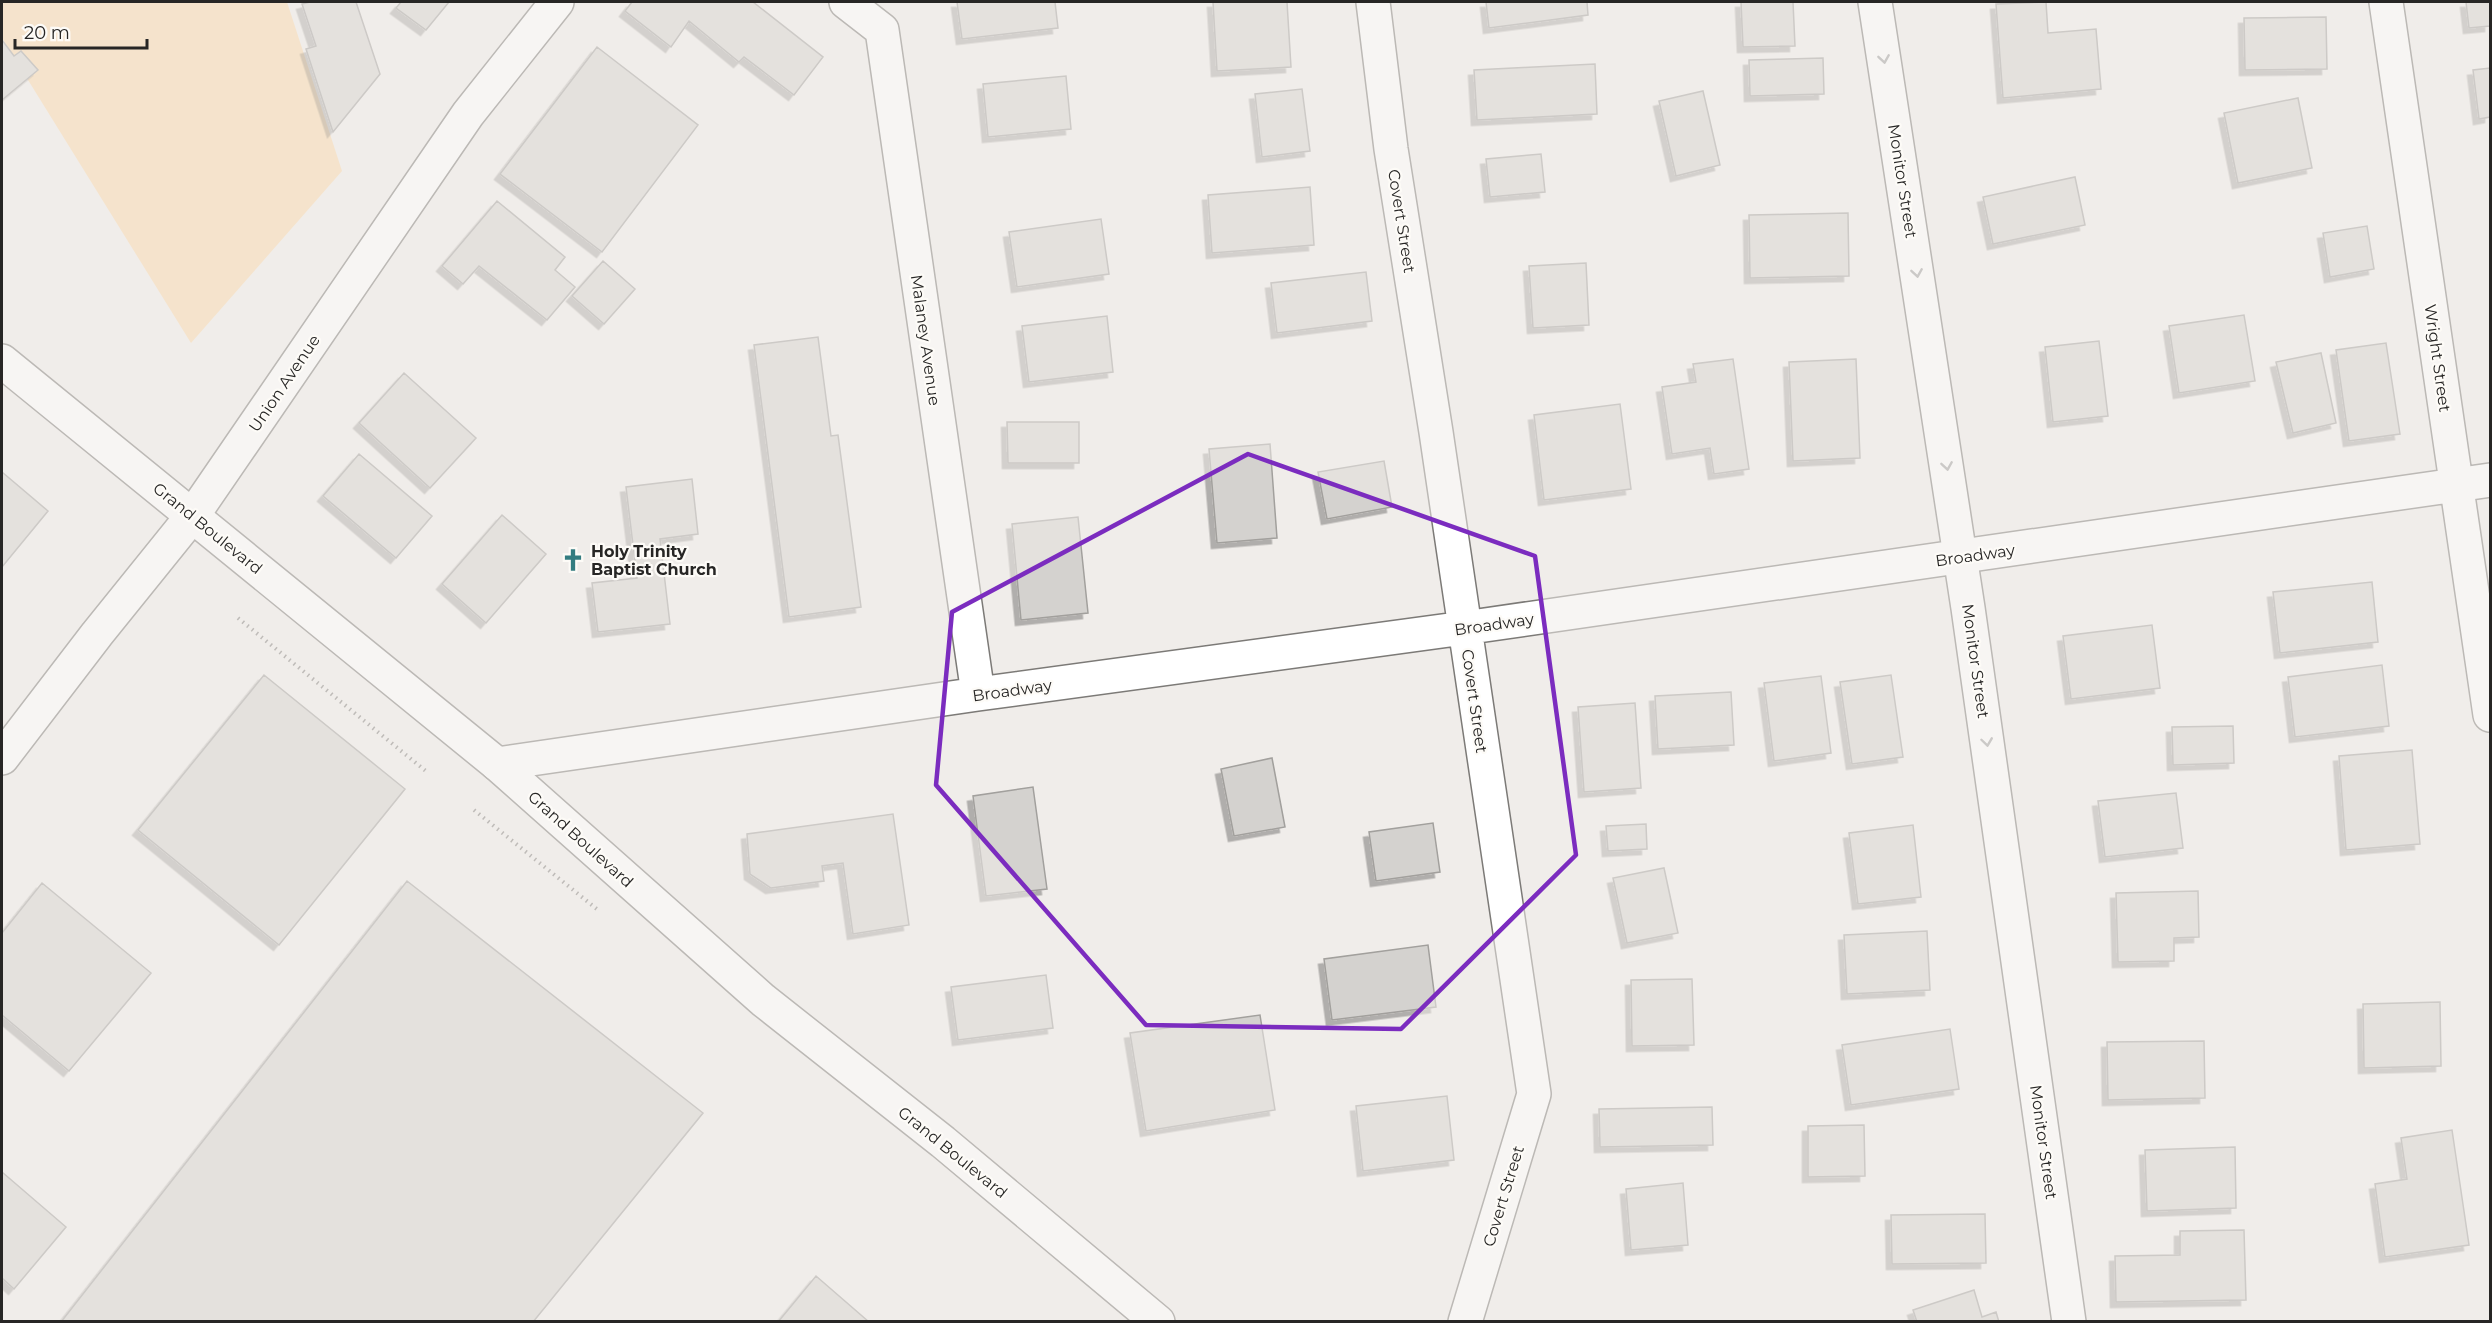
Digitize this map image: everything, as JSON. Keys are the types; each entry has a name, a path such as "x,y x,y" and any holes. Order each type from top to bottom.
{"street":[{"name":"Union Avenue","path":"2,758 97,634 193,515 468,114 557,2"},
{"name":"Malaney Avenue","path":"846,2 882,30 978,694"},
{"name":"Covert Street","path":"1373,2 1391,149 1436,432 1534,1094 1465,1322"},
{"name":"Monitor Street","path":"1875,2 1961,557 2070,1322"},
{"name":"Wright Street","path":"2386,2 2490,715"},
{"name":"Grand Boulevard","path":"2,361 497,764 763,1000 943,1142 1158,1322"},
{"name":"Broadway","path":"497,764 2490,480"}],"path":[{"path":"238,618 427,772"}],"highlighted area":[{"path":"1248,454 1535,556 1576,855 1401,1029 1146,1025 936,785 952,612"}],"shaded area":[{"path":"2,2 287,2 342,171 191,343 2,38"}],"building":[{"path":"356,2 380,74 333,132 306,49 316,46 302,4"},
{"path":"401,2 449,2 426,30 396,8"},
{"path":"632,2 753,2 823,57 794,95 744,57 739,62 689,21 671,47 625,11"},
{"path":"957,2 1055,2 1058,28 962,39"},
{"path":"1213,2 1287,2 1291,67 1217,71"},
{"path":"1486,2 1587,2 1588,15 1489,28"},
{"path":"1741,2 1793,2 1795,46 1743,47"},
{"path":"2046,2 2048,33 2096,29 2101,89 2003,98 1996,4"},
{"path":"2466,2 2490,2 2490,26 2469,28"},
{"path":"2326,17 2327,69 2245,70 2244,18"},
{"path":"2,40 14,56 21,51 38,70 2,100"},
{"path":"597,47 698,125 602,252 500,174"},
{"path":"1823,58 1824,94 1750,96 1749,60"},
{"path":"1595,64 1597,114 1477,120 1474,70"},
{"path":"2490,68 2490,117 2479,119 2473,70"},
{"path":"1066,76 1071,129 988,137 983,84"},
{"path":"1302,89 1310,151 1262,157 1255,94"},
{"path":"1703,91 1720,165 1676,176 1659,101"},
{"path":"2298,98 2312,168 2238,183 2224,113"},
{"path":"1541,154 1545,192 1490,197 1486,159"},
{"path":"2075,177 2085,225 1993,244 1983,197"},
{"path":"1310,187 1314,245 1212,253 1208,195"},
{"path":"497,201 565,257 555,270 575,287 547,320 479,266 463,284 442,266"},
{"path":"1848,213 1849,276 1750,278 1749,215"},
{"path":"1101,219 1109,274 1017,287 1009,232"},
{"path":"2367,226 2374,269 2330,277 2323,233"},
{"path":"603,261 635,289 604,324 572,296"},
{"path":"1586,263 1589,325 1533,328 1529,266"},
{"path":"1366,272 1372,321 1277,333 1271,283"},
{"path":"2244,315 2255,381 2179,393 2169,326"},
{"path":"1107,316 1113,372 1029,382 1022,326"},
{"path":"818,337 831,436 838,435 861,607 789,617 754,345"},
{"path":"2099,341 2108,416 2053,422 2045,347"},
{"path":"2386,343 2400,434 2349,441 2336,350"},
{"path":"2321,353 2336,423 2293,433 2276,362"},
{"path":"1733,359 1749,469 1714,474 1710,448 1672,454 1662,387 1696,382 1693,364"},
{"path":"1856,359 1860,458 1793,461 1789,362"},
{"path":"404,373 476,438 430,488 359,423"},
{"path":"1620,404 1631,489 1544,500 1534,415"},
{"path":"1007,422 1079,422 1079,463 1008,463"},
{"path":"1270,444 1277,538 1217,543 1209,449"},
{"path":"359,454 432,516 396,558 323,496"},
{"path":"1384,461 1392,507 1327,519 1318,472"},
{"path":"2,472 48,511 2,567"},
{"path":"692,479 698,534 660,539 670,624 598,632 592,583 637,578 626,487"},
{"path":"502,515 546,554 486,623 442,584"},
{"path":"1078,517 1088,613 1021,620 1012,524"},
{"path":"2372,582 2378,642 2280,653 2273,592"},
{"path":"2152,625 2160,688 2071,699 2063,636"},
{"path":"2382,665 2389,726 2295,737 2288,677"},
{"path":"264,675 405,789 279,945 138,830"},
{"path":"1891,675 1903,757 1852,764 1840,682"},
{"path":"1821,676 1831,753 1774,761 1764,683"},
{"path":"1731,692 1734,745 1658,749 1655,696"},
{"path":"1635,703 1641,788 1584,792 1578,707"},
{"path":"2233,726 2234,763 2173,765 2172,727"},
{"path":"2412,750 2420,844 2346,850 2339,756"},
{"path":"1272,758 1285,827 1234,836 1221,769"},
{"path":"1033,787 1047,889 986,896 973,796"},
{"path":"2176,793 2183,848 2105,857 2098,801"},
{"path":"893,814 909,925 853,934 843,863 822,866 824,881 771,888 750,874 747,834"},
{"path":"1433,823 1440,872 1376,881 1369,832"},
{"path":"1646,824 1647,849 1608,851 1606,826"},
{"path":"1913,825 1921,897 1858,904 1849,833"},
{"path":"1664,868 1678,933 1627,943 1613,878"},
{"path":"407,881 703,1113 533,1322 61,1322"},
{"path":"42,883 151,973 69,1071 2,1015 2,933"},
{"path":"2198,891 2199,937 2174,938 2174,961 2118,962 2116,893"},
{"path":"1927,931 1930,990 1847,994 1844,935"},
{"path":"1428,945 1436,1007 1332,1020 1324,959"},
{"path":"1046,975 1053,1028 958,1040 951,987"},
{"path":"1692,979 1694,1045 1632,1046 1631,980"},
{"path":"2440,1002 2441,1066 2364,1068 2363,1004"},
{"path":"1260,1015 1275,1110 1146,1131 1130,1033"},
{"path":"1950,1029 1959,1089 1851,1105 1842,1045"},
{"path":"2204,1041 2205,1098 2108,1100 2107,1042"},
{"path":"1447,1096 1454,1160 1363,1171 1356,1106"},
{"path":"1712,1107 1713,1145 1600,1147 1599,1109"},
{"path":"1864,1125 1865,1176 1808,1177 1808,1126"},
{"path":"2452,1130 2469,1245 2385,1257 2375,1184 2407,1179 2401,1138"},
{"path":"2235,1147 2236,1208 2147,1211 2145,1150"},
{"path":"2,1172 66,1227 14,1289 2,1278"},
{"path":"1683,1183 1688,1245 1631,1250 1626,1189"},
{"path":"1985,1214 1986,1263 1892,1264 1891,1215"},
{"path":"2244,1230 2246,1300 2116,1302 2115,1256 2180,1255 2180,1231"},
{"path":"816,1276 869,1322 778,1322"},
{"path":"1974,1290 1982,1317 1996,1312 1999,1322 1917,1322 1913,1310"}],"place":[{"name":"Holy Trinity Baptist Church","path":"573,560"}]}
